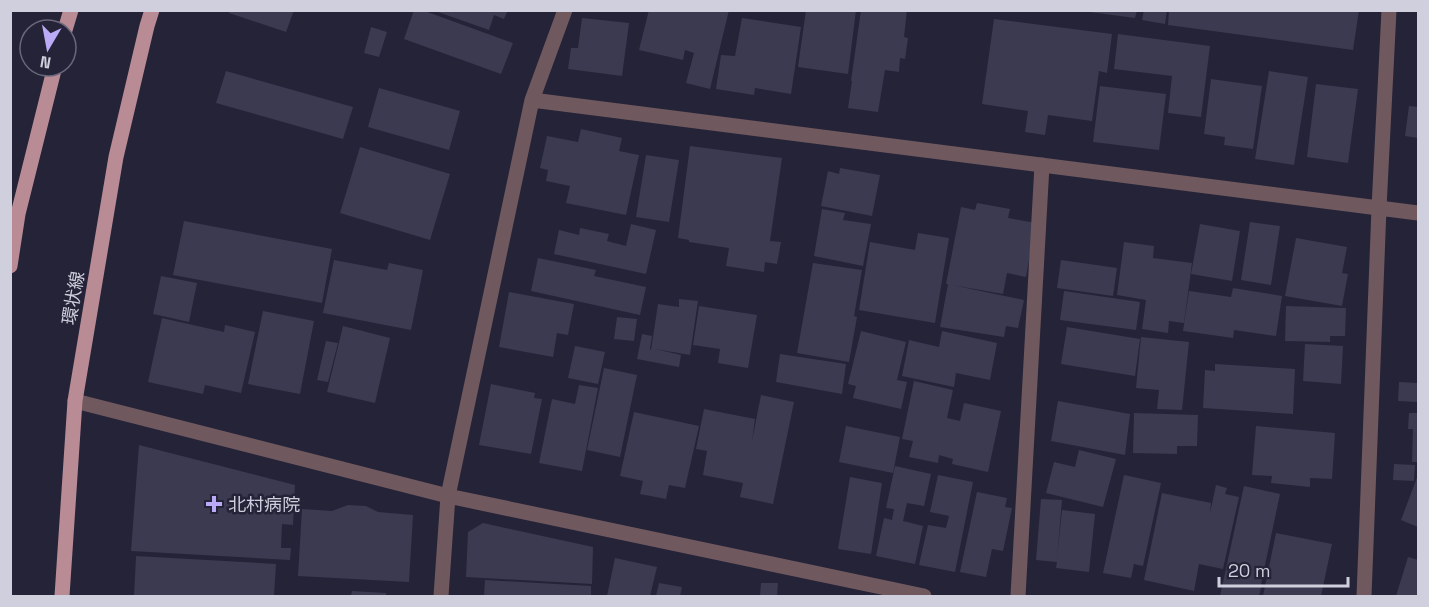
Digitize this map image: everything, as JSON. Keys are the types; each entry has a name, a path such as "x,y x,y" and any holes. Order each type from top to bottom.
{"main road":[{"name":"環状線","path":"62,597 75,402 116,157 152,10"},
{"path":"10,266 18,214 52,78"}],"street":[{"path":"441,597 448,496 532,100 565,10"},
{"path":"1364,597 1389,10"},
{"path":"532,100 1419,213"},
{"path":"1018,597 1042,165"},
{"path":"75,402 448,496 924,597"}],"building":[{"path":"229,10 294,10 286,32 229,13"},
{"path":"414,10 422,10 513,43 501,74 404,39"},
{"path":"508,10 504,19 494,15 489,30 435,11"},
{"path":"649,10 729,10 710,89 686,83 694,53 685,50 683,60 639,50"},
{"path":"806,10 856,10 848,74 798,67"},
{"path":"861,10 907,10 904,37 908,38 905,59 900,58 899,72 885,70 878,112 848,108"},
{"path":"1090,10 1137,10 1135,18 1090,12"},
{"path":"1144,10 1167,10 1165,24 1142,20"},
{"path":"1169,10 1359,10 1353,50 1168,25"},
{"path":"582,18 629,23 622,76 568,69 571,48 578,48"},
{"path":"742,18 801,27 791,94 755,88 754,95 716,89 721,55 735,56"},
{"path":"994,19 1112,34 1107,73 1099,71 1092,121 1048,115 1045,135 1025,132 1028,111 982,104"},
{"path":"371,27 387,32 379,57 364,53"},
{"path":"1118,34 1210,46 1201,117 1168,113 1172,76 1114,69"},
{"path":"226,71 353,107 343,139 216,103"},
{"path":"1269,71 1308,77 1294,165 1255,159"},
{"path":"1211,79 1262,86 1253,149 1224,145 1225,137 1204,134"},
{"path":"1316,84 1358,89 1348,163 1307,157"},
{"path":"1100,86 1166,94 1159,150 1093,142"},
{"path":"379,88 460,111 449,150 368,127"},
{"path":"1409,106 1418,107 1418,138 1405,136"},
{"path":"581,129 622,138 619,151 639,155 626,215 566,203 570,186 546,181 548,170 540,168 547,136 578,142"},
{"path":"690,146 782,158 770,241 781,242 777,264 765,262 764,272 726,266 729,248 689,242 689,240 678,238"},
{"path":"360,147 450,174 430,240 340,213"},
{"path":"646,155 679,160 669,222 636,217"},
{"path":"840,168 880,175 872,216 821,206 828,171 839,174"},
{"path":"977,203 1010,209 1008,218 1036,223 1026,277 1007,273 1003,294 952,285 1024,300 1018,328 1006,326 1004,337 940,327 961,207 975,210"},
{"path":"822,209 845,213 843,220 871,224 863,266 814,256"},
{"path":"184,221 332,249 322,303 173,275"},
{"path":"1250,222 1280,226 1271,285 1241,280"},
{"path":"631,224 656,230 646,274 554,254 559,230 579,235 580,228 609,234 607,241 626,246"},
{"path":"1200,224 1240,231 1232,281 1191,274"},
{"path":"918,233 949,238 935,323 859,310 870,242 915,250"},
{"path":"1296,238 1347,247 1342,273 1348,274 1342,306 1285,296"},
{"path":"1124,242 1154,246 1153,258 1192,263 1184,323 1169,321 1168,333 1142,329 1146,300 1117,295"},
{"path":"538,258 596,270 594,276 646,287 640,315 531,291"},
{"path":"334,260 387,270 389,263 423,270 411,330 323,313"},
{"path":"1061,260 1117,268 1113,296 1057,288"},
{"path":"813,263 862,270 849,362 797,353"},
{"path":"161,276 197,283 189,322 153,314"},
{"path":"1233,288 1282,296 1276,336 1234,330 1233,338 1183,331 1189,291 1231,297"},
{"path":"1064,291 1140,302 1136,330 1060,320"},
{"path":"509,292 574,304 568,335 557,333 553,357 499,347"},
{"path":"679,299 698,301 690,355 655,349 681,355 679,367 637,359 642,334 652,336 651,350 658,304 679,307"},
{"path":"699,306 757,315 748,368 718,363 720,349 693,345"},
{"path":"1286,306 1346,308 1345,336 1330,336 1330,342 1285,341"},
{"path":"263,311 314,321 300,394 248,384"},
{"path":"617,317 637,319 634,341 614,339"},
{"path":"162,318 224,332 225,325 255,332 241,393 205,385 203,394 148,382"},
{"path":"343,326 390,338 375,403 327,392"},
{"path":"1067,327 1140,339 1135,376 1061,364"},
{"path":"861,331 906,342 897,380 907,382 901,409 853,398 856,386 848,384"},
{"path":"942,331 997,343 990,380 956,373 954,387 902,376 909,340 939,347"},
{"path":"1141,337 1189,342 1182,410 1157,409 1159,390 1136,388"},
{"path":"326,341 338,343 328,382 317,380"},
{"path":"1305,344 1343,346 1341,384 1303,381"},
{"path":"575,346 605,352 598,384 568,378"},
{"path":"780,354 846,364 842,394 776,382"},
{"path":"1215,364 1295,369 1293,414 1203,408 1205,370 1215,371"},
{"path":"604,368 637,375 620,457 587,450"},
{"path":"914,381 953,390 947,418 960,421 964,403 1001,411 988,472 952,464 953,459 939,455 938,463 909,457 913,441 902,439"},
{"path":"1399,382 1418,383 1418,402 1398,401"},
{"path":"491,384 535,393 534,398 542,399 531,454 479,445"},
{"path":"579,385 598,388 582,471 539,463 552,399 575,404"},
{"path":"761,395 794,402 773,504 740,497 743,483 703,475 707,451 696,449 704,409 755,419 752,441"},
{"path":"1058,401 1130,414 1125,455 1051,441"},
{"path":"634,412 699,426 685,488 669,485 666,499 640,494 643,481 620,476"},
{"path":"1134,413 1198,415 1197,446 1177,446 1177,454 1133,453"},
{"path":"1409,413 1418,413 1418,462 1412,462 1413,429 1408,429"},
{"path":"846,426 900,437 893,473 839,462"},
{"path":"1256,426 1335,433 1332,479 1310,478 1310,487 1271,483 1272,476 1252,475"},
{"name":"北村病院","path":"139,445 295,485 293,525 282,524 281,548 291,548 290,560 131,551"},
{"path":"1079,450 1116,459 1103,507 1046,493 1054,462 1075,467"},
{"path":"1394,464 1415,465 1414,481 1393,480"},
{"path":"895,466 931,474 924,506 907,503 903,521 923,526 915,564 876,556 884,518 892,520 894,509 886,508"},
{"path":"938,475 973,482 955,572 919,565 928,525 946,528 949,516 930,512"},
{"path":"1124,475 1161,483 1143,566 1134,564 1131,578 1103,573"},
{"path":"1418,475 1418,527 1401,520"},
{"path":"850,477 882,483 871,554 838,549"},
{"path":"1216,485 1227,488 1225,494 1239,497 1223,569 1199,564 1194,591 1144,580 1162,493 1211,503 1210,513"},
{"path":"1244,486 1280,494 1262,584 1259,596 1220,596"},
{"path":"977,492 1007,498 1005,507 1012,508 1003,551 992,549 986,577 960,572"},
{"path":"1041,499 1062,500 1057,559 1062,510 1095,514 1089,572 1056,568 1057,562 1036,560"},
{"path":"348,505 366,506 378,512 413,515 409,582 298,576 302,509 332,511"},
{"path":"483,523 593,547 592,584 466,577 468,532"},
{"path":"1276,533 1332,544 1321,596 1263,596"},
{"path":"136,556 276,564 274,596 134,596"},
{"path":"1408,557 1418,560 1418,596 1396,596"},
{"path":"615,558 657,567 650,596 607,596"},
{"path":"485,580 591,586 591,596 484,596"},
{"path":"659,583 682,587 680,596 656,596"},
{"path":"761,583 778,583 777,596 760,596"},
{"path":"352,591 386,593 386,596 351,596"}],"place":[{"name":"北村病院","path":"214,504"}]}
